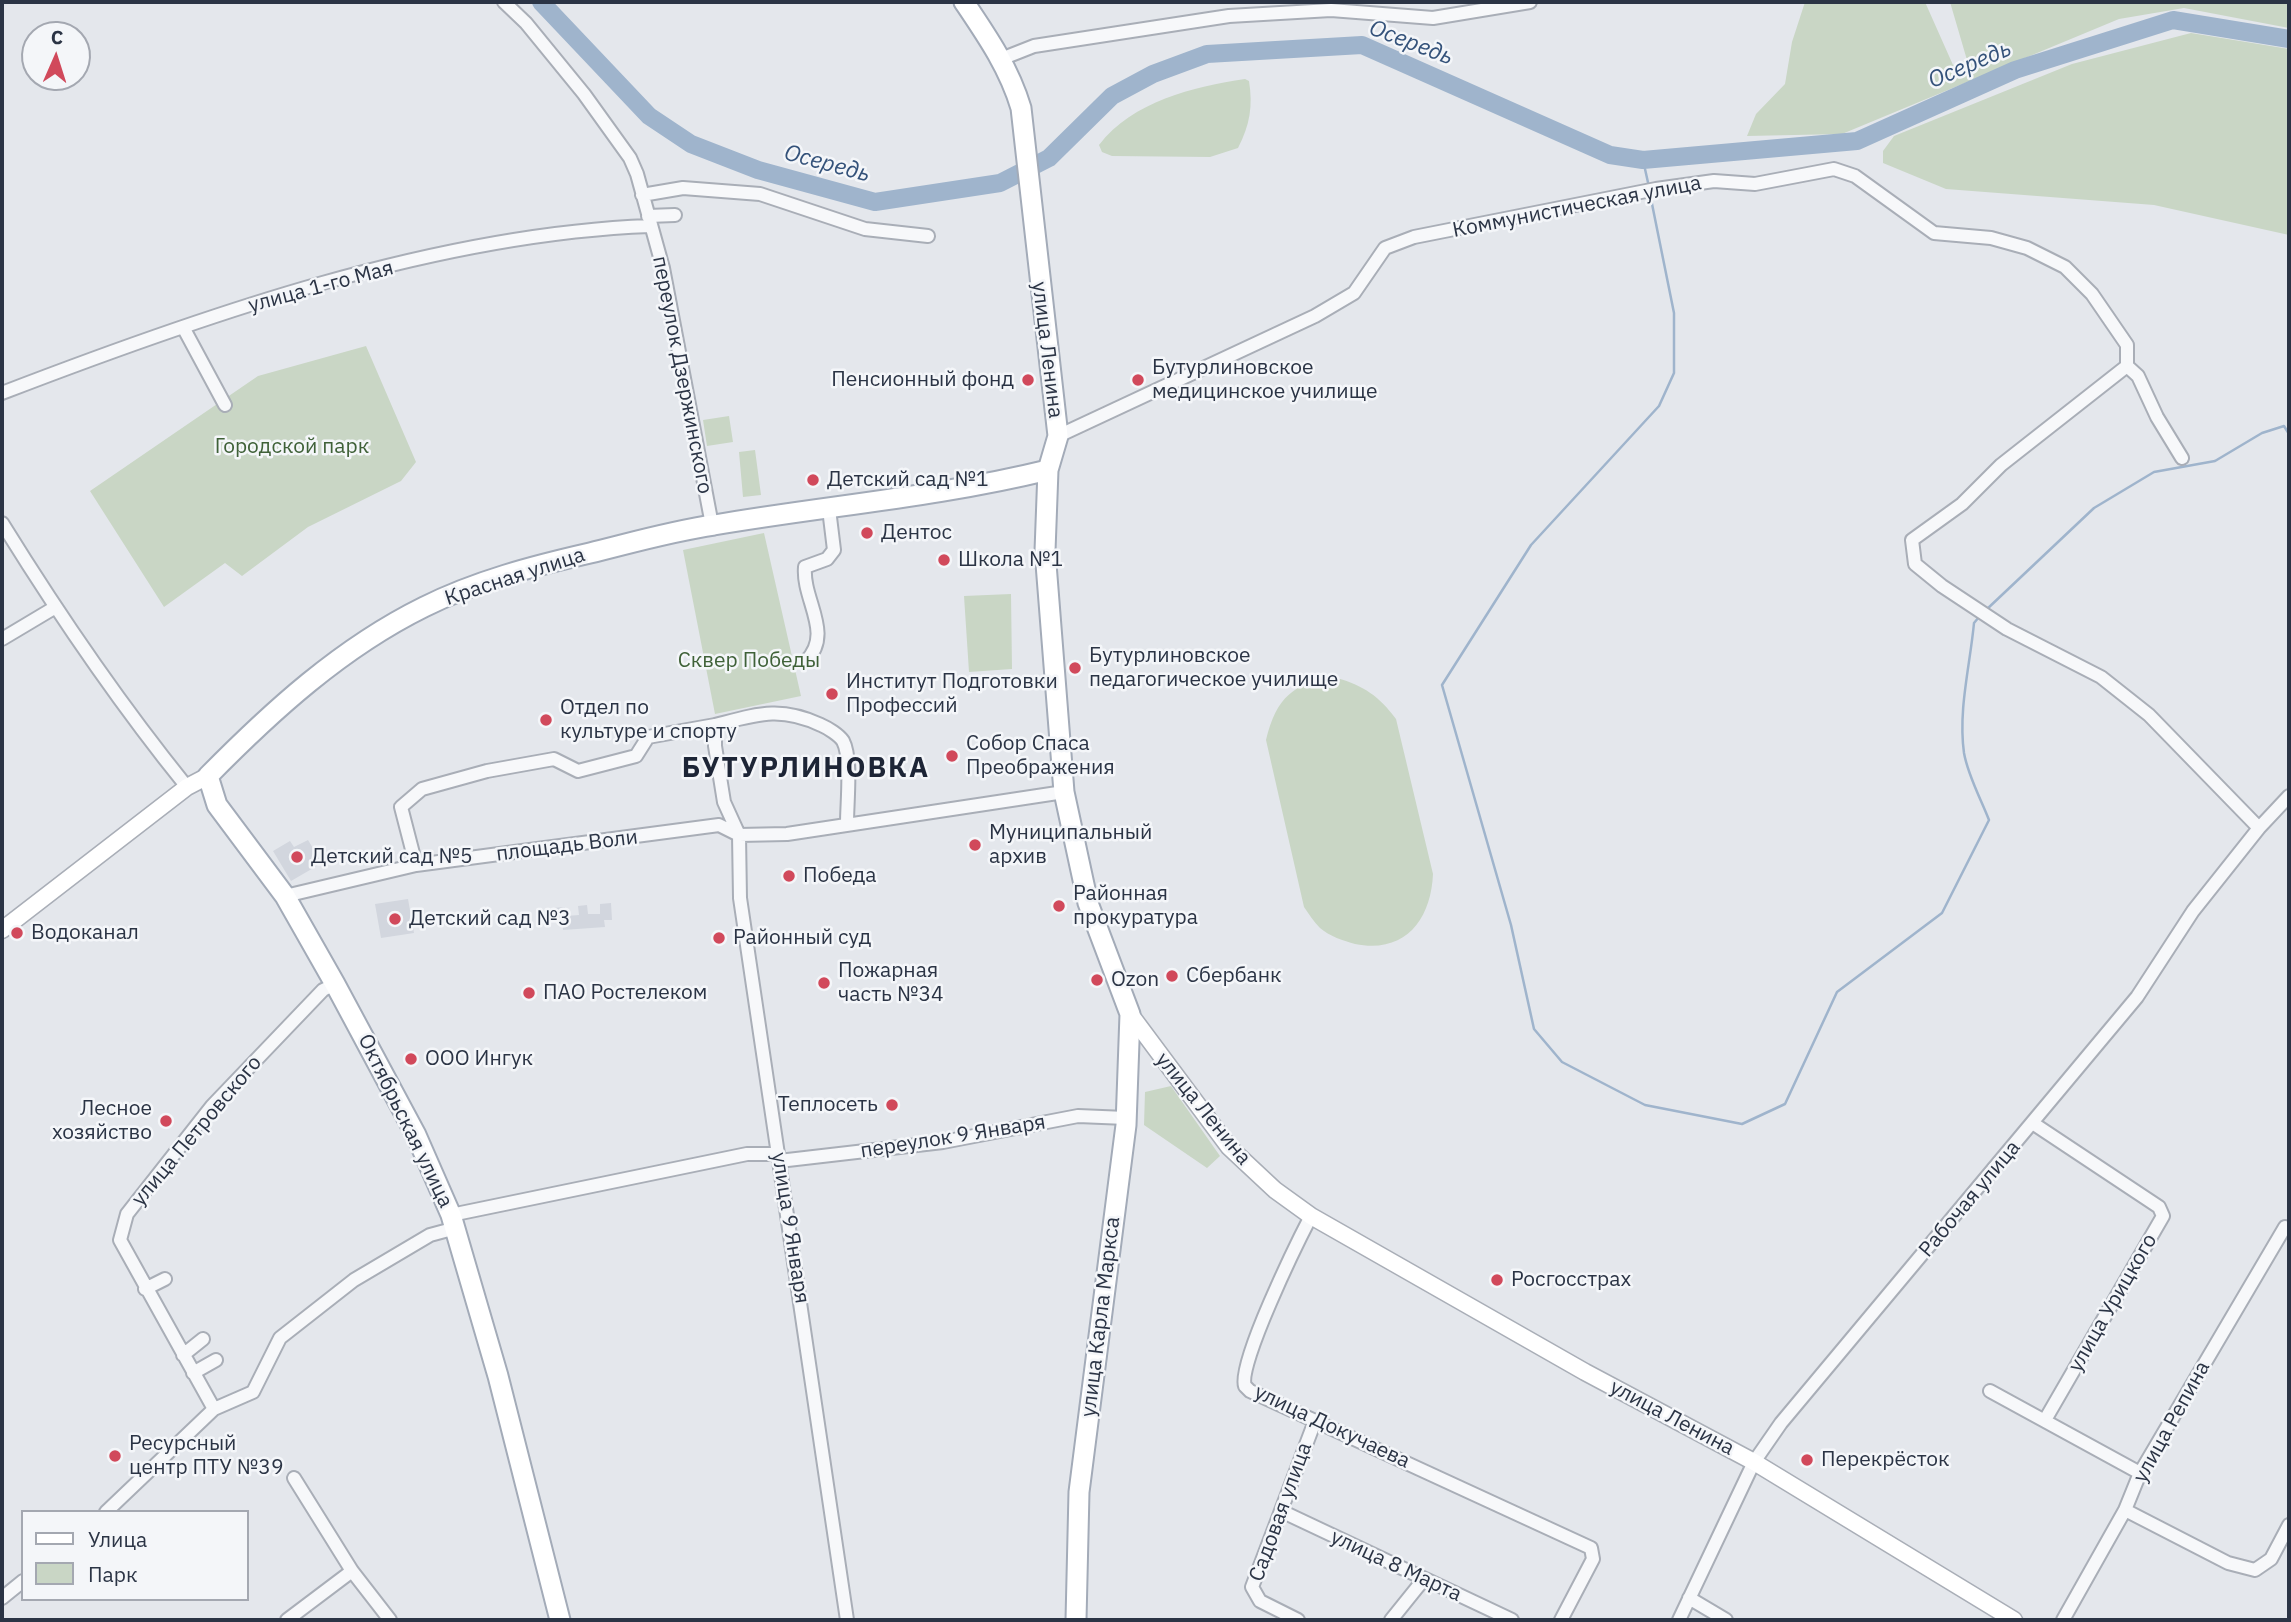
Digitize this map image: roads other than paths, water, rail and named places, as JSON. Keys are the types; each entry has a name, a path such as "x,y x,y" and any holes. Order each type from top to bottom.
{"main road":[{"name":"улица Ленина","path":"964,2 1001,59 1021,108 1032,226 1058,436 1048,470 1045,551 1064,792 1088,903 1130,1014"},
{"name":"Красная улица","path":"208,776 252,731 364,640 426,606 475,585 545,563 712,525 830,509 1048,470"},
{"name":"Октябрьская улица","path":"208,776 217,805 285,896 335,984 416,1135 454,1221 560,1620"},
{"name":"улица Карла Маркса","path":"1076,1620 1079,1492 1126,1118 1130,1014"}],"street":[{"name":"переулок Дзержинского","path":"504,2 526,23 576,84 630,158 663,268 712,525"},
{"path":"1001,59 1046,44 1229,16 1331,10 1433,18 1530,2"},
{"name":"Коммунистическая улица","path":"1058,436 1315,316 1354,293 1385,248 1414,237 1656,189 1714,181 1755,184 1834,169 1855,176 1934,233 1991,238 2027,248 2065,267 2092,294 2127,345 2127,366"},
{"path":"642,195 683,188 760,194 865,229 928,236"},
{"name":"улица 1-го Мая","path":"2,393 183,327 339,280 449,253 675,215"},
{"path":"183,327 225,405"},
{"path":"2182,458 2169,440 2138,376 2127,366 2001,465 1962,504 1912,540 1915,564 1942,586 2007,629 2101,677 2149,715 2259,828"},
{"path":"806,662 818,646 819,635 805,568 827,559 834,550 830,509"},
{"path":"2,523 54,608 129,716 187,787"},
{"path":"2,639 54,608"},
{"path":"416,865 401,807 422,789 487,771 554,759 578,771 636,756 648,737 780,712 796,713 826,727 843,740 847,756 848,823"},
{"path":"715,725 715,746 724,802 739,835"},
{"name":"Красная улица","path":"2,930 187,787 208,776"},
{"name":"площадь Воли","path":"285,896 416,865 719,825 739,835 787,834 1064,792"},
{"name":"Рабочая улица","path":"1679,1620 1754,1462 1781,1423 2034,1124 2137,997 2193,911 2259,828 2289,796"},
{"name":"улица 9 Января","path":"739,835 740,898 847,1620"},
{"name":"улица Петровского","path":"214,1409 120,1240 127,1214 212,1106 323,990 335,984"},
{"name":"улица Ленина","path":"1130,1014 1229,1147 1275,1190 1311,1216 1574,1365 1754,1462 2014,1620"},
{"name":"переулок 9 Января","path":"454,1221 747,1154 779,1158 943,1142 1078,1116 1126,1118"},
{"name":"улица Урицкого","path":"2034,1124 2159,1207 2163,1216 2045,1420"},
{"name":"улица Докучаева","path":"1311,1216 1294,1247 1246,1364 1243,1381 1250,1391 1587,1545 1594,1551 1593,1559 1561,1620"},
{"path":"108,1510 214,1409 253,1392 280,1338 354,1280 454,1221"},
{"name":"улица Репина","path":"2063,1620 2125,1510 2140,1473 2285,1227"},
{"path":"145,1289 165,1279"},
{"path":"183,1355 203,1339"},
{"path":"193,1373 216,1360"},
{"path":"1990,1391 2140,1473"},
{"name":"Садовая улица","path":"1298,1620 1260,1601 1252,1587 1315,1421"},
{"path":"294,1478 352,1571 390,1620"},
{"path":"2125,1510 2228,1563 2255,1570 2271,1559 2289,1525"},
{"name":"улица 8 Марта","path":"1281,1511 1512,1620"},
{"path":"287,1620 352,1571"},
{"path":"1391,1620 1424,1579"},
{"path":"2,1598 21,1583"},
{"path":"1689,1598 1726,1620"}],"waterway":[{"name":"Осередь","path":"541,2 649,116 691,144 758,170 875,202 1000,183 1049,158 1112,96 1153,74 1207,54 1362,45 1610,155 1643,160 1857,141 2015,70 2173,20 2289,39"},
{"path":"1643,160 1649,187"},
{"path":"1650,194 1674,313 1674,373 1659,406 1531,545 1442,685 1511,925 1534,1029 1562,1062 1645,1105 1742,1124 1785,1104 1837,992 1942,913 1989,820 1968,770 1962,721 1974,623 1979,617"},
{"path":"1986,610 2094,508 2154,472 2215,461 2262,433 2284,426 2289,434"}],"place":[{"name":"Пенсионный фонд","path":"1028,380"},
{"name":"Бутурлиновское медицинское училище","path":"1138,380"},
{"name":"Детский сад №1","path":"813,480"},
{"name":"Дентос","path":"867,533"},
{"name":"Школа №1","path":"944,560"},
{"name":"Бутурлиновское педагогическое училище","path":"1075,668"},
{"name":"Институт Подготовки Профессий","path":"832,694"},
{"name":"Отдел по культуре и спорту","path":"546,720"},
{"name":"Собор Спаса Преображения","path":"952,756"},
{"name":"Муниципальный архив","path":"975,845"},
{"name":"Детский сад №5","path":"297,857"},
{"name":"Победа","path":"789,876"},
{"name":"Районная прокуратура","path":"1059,906"},
{"name":"Детский сад №3","path":"395,919"},
{"name":"Водоканал","path":"17,933"},
{"name":"Районный суд","path":"719,938"},
{"name":"Сбербанк","path":"1172,976"},
{"name":"Ozon","path":"1097,980"},
{"name":"Пожарная часть №34","path":"824,983"},
{"name":"ПАО Ростелеком","path":"529,993"},
{"name":"ООО Ингук","path":"411,1059"},
{"name":"Теплосеть","path":"892,1105"},
{"name":"Лесное хозяйство","path":"166,1121"},
{"name":"Росгосстрах","path":"1497,1280"},
{"name":"Ресурсный центр ПТУ №39","path":"115,1456"},
{"name":"Перекрёсток","path":"1807,1460"}],"district":[{"name":"БУТУРЛИНОВКА","path":"806,769"}],"park label":[{"name":"Городской парк","path":"292,447"},
{"name":"Сквер Победы","path":"749,661"}]}
